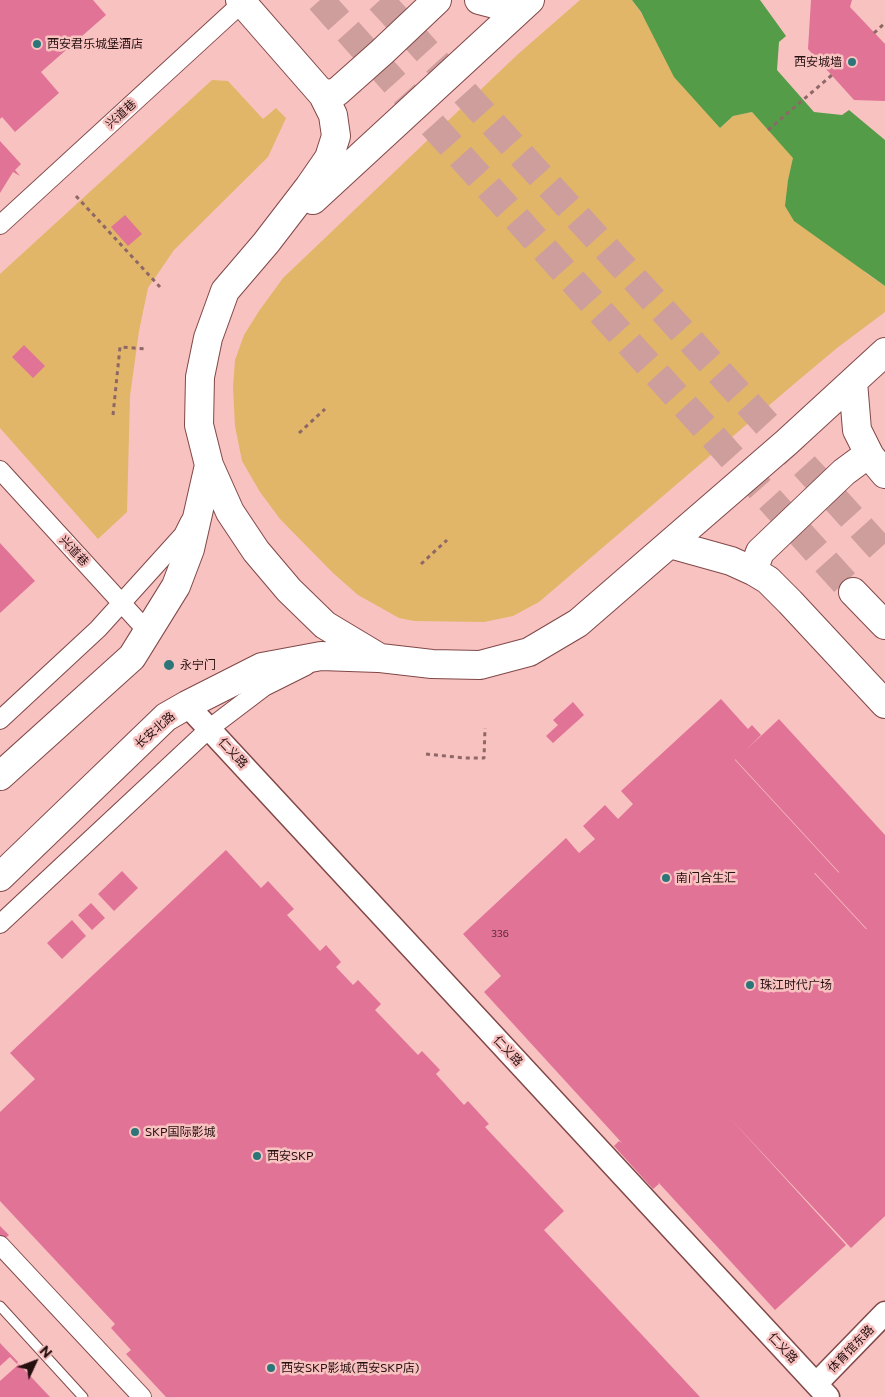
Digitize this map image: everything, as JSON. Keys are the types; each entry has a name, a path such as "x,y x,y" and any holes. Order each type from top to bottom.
{"main road":[{"path":"323,95 337,92 437,0"},
{"path":"479,0 502,6 518,0"},
{"path":"266,243 530,0"},
{"path":"241,1 323,95 333,115 336,136 328,158 309,187 266,243 225,290 208,338 200,377 199,425 209,465 230,512 256,551 289,590 324,625 380,658"},
{"name":"长安北路","path":"0,877 166,717 262,667 321,656 380,658 432,664 480,665 529,652 578,623 787,442 885,352"},
{"path":"853,382 857,430 878,465"},
{"path":"753,571 760,552 844,472 863,458 878,465"},
{"path":"0,776 132,656 179,577 190,549 209,465"},
{"path":"670,544 731,560 768,580 885,704"},
{"path":"853,592 885,625"}],"street":[{"name":"兴道巷","path":"0,225 241,1"},
{"name":"兴道巷","path":"0,470 148,632"},
{"path":"0,720 98,629 182,535 200,504"},
{"path":"0,924 210,728 264,687 308,665 344,657"},
{"name":"仁义路","path":"187,705 822,1391"},
{"path":"0,1245 142,1397"},
{"name":"体育馆东路","path":"822,1391 885,1313"}],"lane":[{"path":"0,1306 83,1397"}],"path":[{"path":"874,33 885,23"},
{"path":"768,130 832,75"},
{"path":"76,196 160,287"},
{"path":"113,415 120,347 147,349"},
{"path":"299,433 325,409"},
{"path":"421,564 447,540"},
{"path":"426,754 484,758 485,728"}],"shaded area":[{"path":"580,0 632,0 720,128 733,116 752,112 794,158 788,180 866,273 885,286 885,312 837,348 794,384 539,602 513,616 484,622 414,621 399,618 358,595 333,573 280,519 260,492 242,461 235,426 233,388 235,360 244,335 283,278 517,55"},
{"path":"632,0 760,0 786,36 779,42 777,70 814,112 842,115 849,110 885,140 885,286 794,221 785,206 793,158 752,112 733,116 720,128 674,77 641,12"},
{"path":"212,80 228,81 263,119 276,108 286,118 268,157 174,250 148,288 139,331 130,396 127,512 98,539 0,428 0,274"}],"building":[{"name":"西安君乐城堡酒店","path":"0,0 93,0 106,15 41,72 59,93 15,132 2,117 0,119"},
{"name":"西安城墙","path":"811,0 852,0 850,7 885,44 885,101 854,100 808,49"},
{"path":"0,141 21,164 15,170 20,176 13,172 0,193"},
{"path":"125,215 142,234 128,246 111,227"},
{"path":"24,345 45,366 33,378 12,357"},
{"path":"0,543 35,581 0,613"},
{"path":"721,699 748,729 752,725 761,735 746,750 779,719 885,835 885,1216 851,1248 729,1117 846,1245 775,1310 658,1182 659,1184 653,1189 614,1146 619,1141 622,1143 484,992 501,976 463,934 566,838 579,853 595,839 583,826 605,805 618,819 633,804 621,791","holes":["735,760 839,872 839,873","815,873 867,929 866,929"]},
{"path":"573,702 584,715 553,743 546,736 558,725 553,720"},
{"name":"西安SKP","path":"226,850 261,888 268,881 294,909 287,915 320,951 326,945 341,962 336,967 353,985 358,980 381,1004 375,1010 418,1055 422,1051 440,1070 436,1074 464,1105 468,1101 489,1124 485,1127 564,1211 544,1230 700,1397 166,1397 126,1354 131,1350 111,1328 115,1324 0,1201 0,1112 35,1079 10,1053"},
{"path":"122,871 138,888 114,911 98,894"},
{"path":"91,903 105,918 92,930 78,915"},
{"path":"72,920 86,936 62,959 47,943"},
{"path":"0,1226 9,1235 0,1243"},
{"path":"0,1343 18,1362 17,1364 10,1357 0,1366"},
{"path":"19,1364 50,1397 0,1397 0,1381"}],"tunnel":[{"path":"320,0 853,592"},
{"path":"380,0 885,554"}],"place":[{"name":"西安君乐城堡酒店","path":"37,44"},
{"name":"西安城墙","path":"852,62"},
{"name":"永宁门","path":"169,665"},
{"name":"南门合生汇","path":"666,878"},
{"name":"珠江时代广场","path":"750,985"},
{"name":"SKP国际影城","path":"135,1132"},
{"name":"西安SKP","path":"257,1156"},
{"name":"西安SKP影城(西安SKP店)","path":"271,1368"}]}
